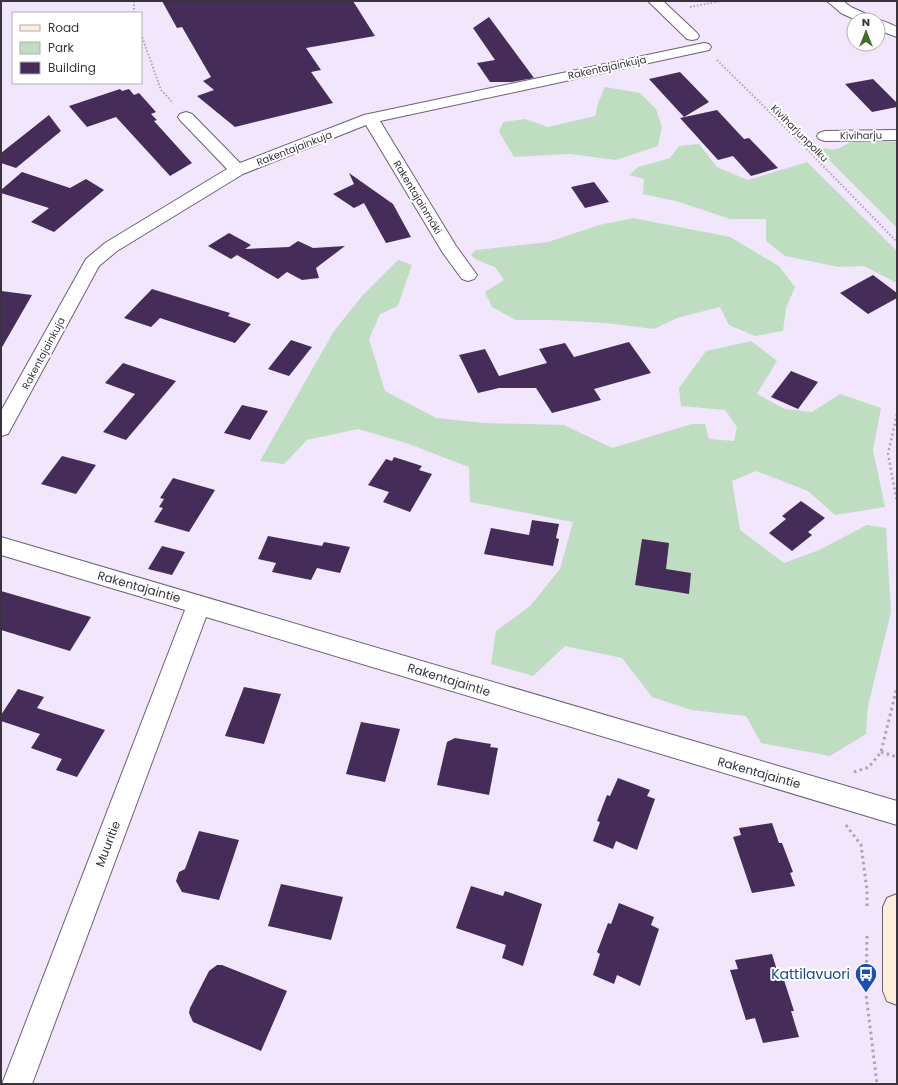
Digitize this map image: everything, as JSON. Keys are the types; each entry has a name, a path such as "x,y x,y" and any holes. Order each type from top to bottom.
{"street":[{"path":"655,1 698,42"},
{"path":"834,1 850,12"},
{"path":"886,28 897,33"},
{"name":"Rakentajainkuja","path":"1,429 92,263 111,247 238,170 370,118 664,55 698,42"},
{"path":"186,117 238,170"},
{"name":"Rakentajainmäki","path":"370,118 449,249 468,275"},
{"name":"Kiviharju","path":"824,136 897,135"},
{"name":"Rakentajaintie","path":"1,546 897,813"},
{"name":"Muuritie","path":"17,1084 199,604"},
{"path":"897,907 897,991"}],"path":[{"path":"134,1 134,12"},
{"path":"666,12 721,1"},
{"path":"142,37 162,90 186,117"},
{"name":"Kiviharjunpolku","path":"698,42 797,138 897,242"},
{"path":"897,414 888,454 897,502"},
{"path":"849,774 869,767 881,752 897,687"},
{"path":"881,752 897,757"},
{"path":"842,820 861,845 867,890 867,912"},
{"path":"867,928 866,994 877,1084"}],"green space":[{"path":"605,87 640,93 656,109 662,127 658,146 616,160 570,154 514,157 499,132 503,122 525,119 548,127 595,116 598,103"},
{"path":"853,141 897,142 897,228 831,162 812,146 835,149"},
{"path":"699,144 717,167 748,180 807,162 897,251 897,283 864,266 839,267 785,256 766,241 766,219 730,219 676,201 643,194 644,179 629,175 638,167 670,158 679,146"},
{"path":"633,218 730,237 779,266 795,287 786,308 783,331 755,336 729,325 720,307 677,318 654,329 606,323 516,320 492,307 485,292 504,280 495,267 477,260 471,255 476,250 548,242 599,225"},
{"path":"398,260 412,265 398,306 380,314 369,339 385,391 436,418 484,423 564,425 612,448 692,424 705,424 709,439 734,441 737,427 725,410 681,406 679,388 706,351 751,341 777,361 757,394 785,409 812,412 840,394 881,408 873,450 885,507 835,515 808,491 756,471 732,481 740,530 784,563 819,550 867,525 886,528 891,612 868,706 866,734 830,756 761,743 746,716 691,710 652,697 622,658 565,646 533,676 491,664 496,631 530,606 560,569 573,522 470,502 469,467 406,443 358,429 307,440 284,464 260,461 334,331 362,296"}],"building":[{"path":"162,1 353,1 375,36 306,48 321,70 311,72 333,103 235,127 197,96 214,90 203,81 211,77 182,27 177,28"},
{"path":"489,17 534,78 512,82 490,82 477,63 495,60 473,28"},
{"path":"680,72 709,102 684,117 649,79"},
{"path":"873,79 897,103 897,107 872,112 845,84"},
{"path":"120,89 122,91 129,89 134,95 139,93 156,112 151,114 157,120 154,121 192,163 170,176 116,117 87,127 69,106"},
{"path":"717,110 744,139 749,138 778,168 751,176 733,156 718,160 680,118"},
{"path":"49,115 61,131 16,168 1,163 1,153"},
{"path":"22,172 70,188 86,179 104,190 54,232 31,222 49,208 1,193 1,190"},
{"path":"349,173 393,204 411,237 386,243 364,203 354,208 333,194 354,184"},
{"path":"594,182 609,202 585,208 571,187"},
{"path":"229,233 251,245 245,249 289,247 298,241 313,248 345,246 316,268 319,278 302,280 287,272 278,279 237,255 231,259 208,246"},
{"path":"873,275 897,293 897,298 868,314 840,293"},
{"path":"152,289 230,313 228,316 251,324 235,343 160,318 151,327 124,318"},
{"path":"1,291 32,295 1,349"},
{"path":"291,340 312,347 289,376 268,369"},
{"path":"629,342 651,373 594,389 601,400 552,413 536,388 499,388 478,393 459,355 485,349 499,376 547,363 539,349 565,343 574,357"},
{"path":"123,363 176,381 126,440 103,432 135,394 105,383"},
{"path":"791,371 818,382 798,409 771,397"},
{"path":"242,405 268,411 250,440 224,433"},
{"path":"62,456 96,465 76,494 41,484"},
{"path":"394,457 422,466 419,470 432,474 410,512 383,502 389,492 368,485 386,459 392,461"},
{"path":"173,478 215,490 189,532 154,522 163,508 159,507 164,499 160,498"},
{"path":"801,501 825,518 808,532 812,535 792,551 769,533 786,519 782,516"},
{"path":"532,520 559,524 556,538 559,539 553,566 484,554 491,528 529,535"},
{"path":"268,536 322,546 324,542 350,547 340,573 317,568 311,580 272,572 276,563 258,559"},
{"path":"642,539 669,543 666,569 691,573 689,594 635,585"},
{"path":"162,546 185,552 172,575 148,569"},
{"path":"1,591 91,617 70,651 1,630"},
{"path":"244,687 281,694 264,744 225,736"},
{"path":"18,689 44,697 37,708 105,730 77,777 56,770 62,759 31,748 40,734 1,721 1,715"},
{"path":"361,722 400,729 385,782 346,774"},
{"path":"455,738 491,744 490,747 498,748 489,795 437,785 447,742"},
{"path":"618,778 650,790 647,796 655,799 637,850 616,841 613,849 593,841 600,822 597,821 607,795 610,796"},
{"path":"772,823 779,843 782,843 793,872 790,873 795,886 752,893 733,837 741,835 739,828"},
{"path":"199,831 239,840 219,900 182,892 176,881 179,872 185,869"},
{"path":"281,884 343,897 331,940 268,926"},
{"path":"471,886 503,896 505,891 542,904 523,966 502,958 506,945 456,928"},
{"path":"619,903 654,917 651,925 659,929 640,986 617,975 614,984 593,975 600,954 597,952 608,923 611,924"},
{"path":"772,954 779,977 783,977 794,1011 791,1011 799,1037 763,1043 755,1018 746,1020 730,970 738,969 735,960"},
{"path":"217,965 222,965 287,991 261,1051 193,1022 189,1013 190,1008 209,971"}],"place":[{"name":"Kattilavuori","path":"866,994"}]}
